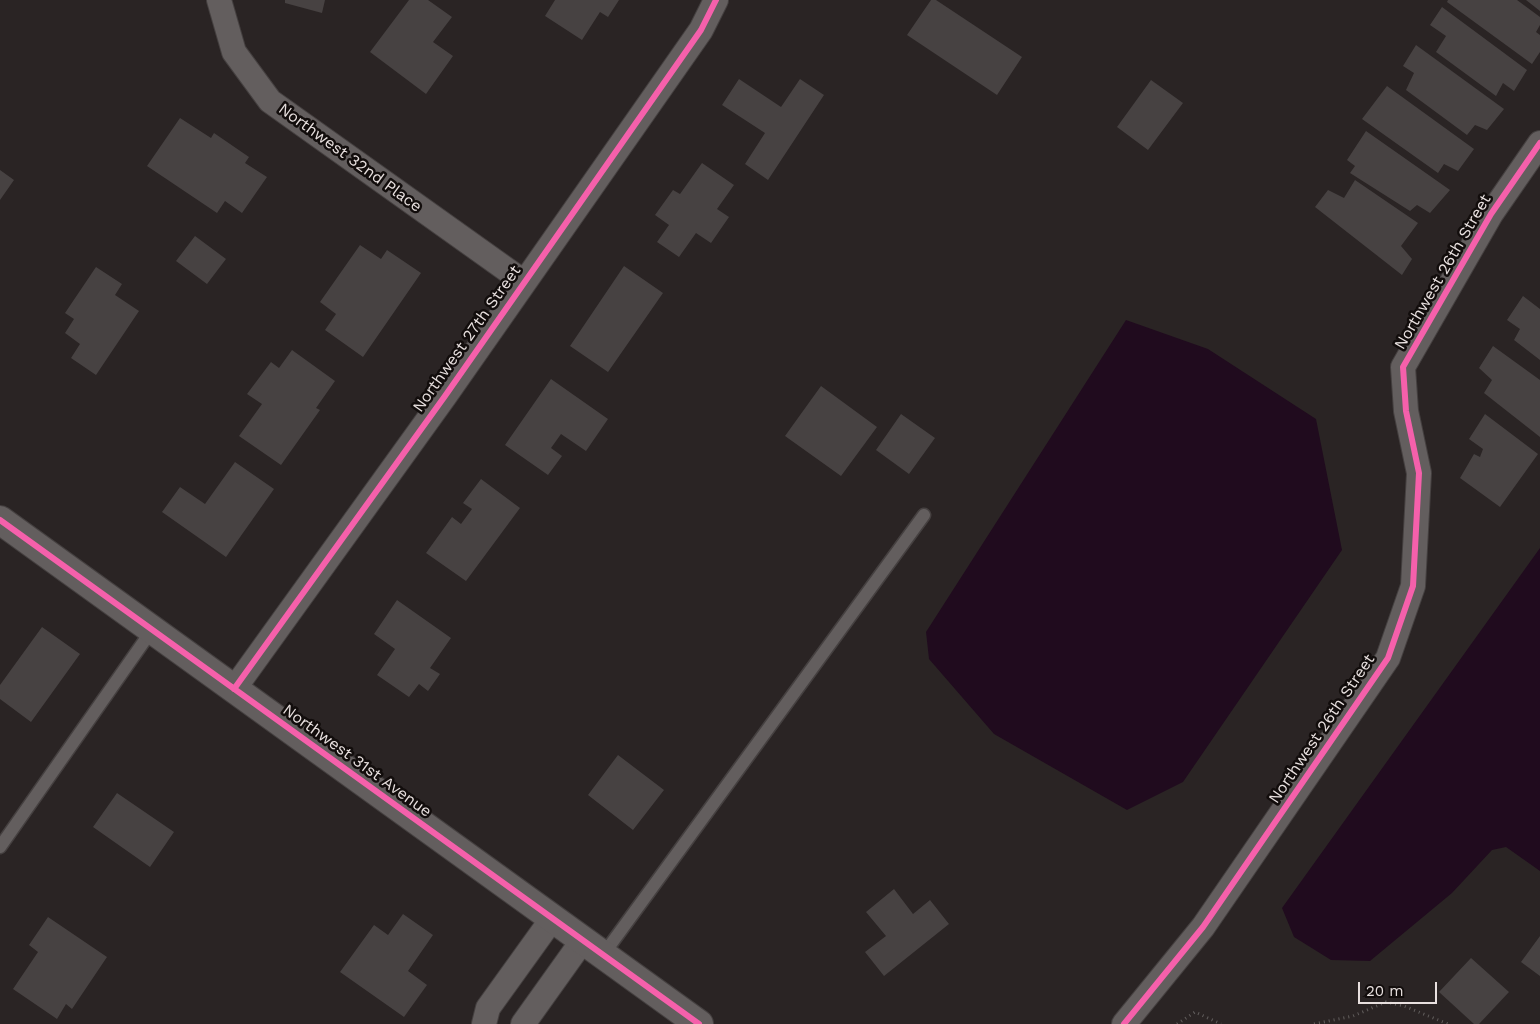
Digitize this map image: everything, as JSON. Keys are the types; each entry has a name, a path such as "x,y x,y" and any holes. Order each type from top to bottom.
{"street":[{"name":"Northwest 32nd Place","path":"219,0 234,52 270,101 524,282"},
{"name":"Northwest 27th Street","path":"234,689 445,396 701,30 716,0"},
{"name":"Northwest 26th Street","path":"1124,1024 1203,928 1388,658 1413,586 1419,473 1406,411 1403,367 1491,214 1540,143"},
{"name":"Northwest 31st Avenue","path":"0,520 699,1024"},
{"path":"484,1024 488,1008 552,919"},
{"path":"523,1024 593,948"}],"lane":[{"path":"593,948 924,515"},
{"path":"0,847 152,630"}],"path":[{"path":"1314,1024 1353,1016 1386,1002 1404,1006 1448,1024"},
{"path":"1177,1024 1195,1012 1221,1024"}],"shaded area":[{"path":"1126,320 1208,349 1316,419 1342,550 1183,782 1127,810 994,734 929,659 926,632"},
{"path":"1540,548 1540,871 1506,847 1492,850 1452,893 1370,961 1331,960 1294,937 1282,908"}],"building":[{"path":"285,0 325,0 322,13 285,3"},
{"path":"409,0 428,0 452,17 433,42 453,56 426,94 370,52"},
{"path":"555,0 619,0 608,17 600,12 582,40 545,16"},
{"path":"931,0 936,0 1022,57 997,95 907,35"},
{"path":"1448,0 1517,0 1540,17 1540,25 1536,32 1540,35 1540,52 1532,64 1447,2"},
{"path":"1526,0 1540,0 1540,11"},
{"path":"1442,7 1527,70 1514,91 1503,83 1496,96 1436,52 1446,36 1430,25"},
{"path":"1416,45 1504,109 1487,130 1475,125 1467,135 1406,90 1414,73 1403,66"},
{"path":"739,79 781,107 800,79 824,95 768,180 745,164 765,133 722,105"},
{"path":"1151,80 1183,103 1148,150 1117,127"},
{"path":"1387,86 1474,149 1458,171 1444,164 1438,173 1362,119"},
{"path":"180,118 211,138 214,133 249,157 245,163 267,177 242,213 225,201 217,213 147,166"},
{"path":"1366,131 1450,190 1430,213 1417,205 1410,211 1350,173 1355,166 1347,160"},
{"path":"702,163 734,185 717,209 729,217 711,243 696,233 679,257 657,242 669,225 655,215 673,190 680,194"},
{"path":"0,170 14,180 0,200"},
{"path":"1355,180 1418,223 1401,246 1412,259 1402,275 1315,207 1328,190 1344,198"},
{"path":"195,236 226,259 207,284 176,261"},
{"path":"360,245 381,259 387,250 421,273 363,357 325,330 336,314 320,302"},
{"path":"624,266 663,293 608,372 570,346"},
{"path":"96,267 122,284 115,295 139,311 96,375 71,358 80,344 65,333 74,319 65,313"},
{"path":"1523,296 1540,309 1540,360 1514,340 1520,329 1507,320"},
{"path":"1493,346 1540,380 1540,437 1484,393 1492,380 1479,368"},
{"path":"292,350 335,381 316,408 320,410 281,465 239,436 262,404 247,394 271,362 279,368"},
{"path":"551,379 608,419 586,451 561,434 551,448 562,456 548,475 505,445"},
{"path":"821,386 877,427 841,476 785,436"},
{"path":"901,414 935,438 909,474 876,450"},
{"path":"1485,414 1538,454 1500,507 1460,478 1474,454 1480,457 1483,449 1469,439"},
{"path":"235,462 274,489 226,557 162,512 180,487 205,504"},
{"path":"481,479 520,508 466,581 426,553 452,517 461,524 472,509 463,503"},
{"path":"397,600 451,638 430,668 440,674 428,691 419,684 409,697 377,675 395,649 374,634"},
{"path":"42,627 80,654 31,722 0,699 0,685"},
{"path":"618,755 664,790 633,830 588,795"},
{"path":"117,793 174,832 150,867 93,827"},
{"path":"894,889 913,914 930,900 949,924 884,976 865,952 886,936 866,912"},
{"path":"403,914 433,935 408,971 427,985 404,1017 340,972 374,925 388,935"},
{"path":"48,917 107,957 72,1009 66,1004 57,1019 13,989 38,952 29,945"},
{"path":"1540,936 1540,976 1521,962"},
{"path":"1471,958 1509,992 1479,1024 1474,1024 1439,992"}],"cycle path":[{"path":"234,689 445,396 701,30 716,0"},
{"path":"1124,1024 1203,927 1388,658 1413,586 1419,473 1406,411 1403,367 1491,214 1540,143"},
{"path":"0,520 699,1024"}]}
